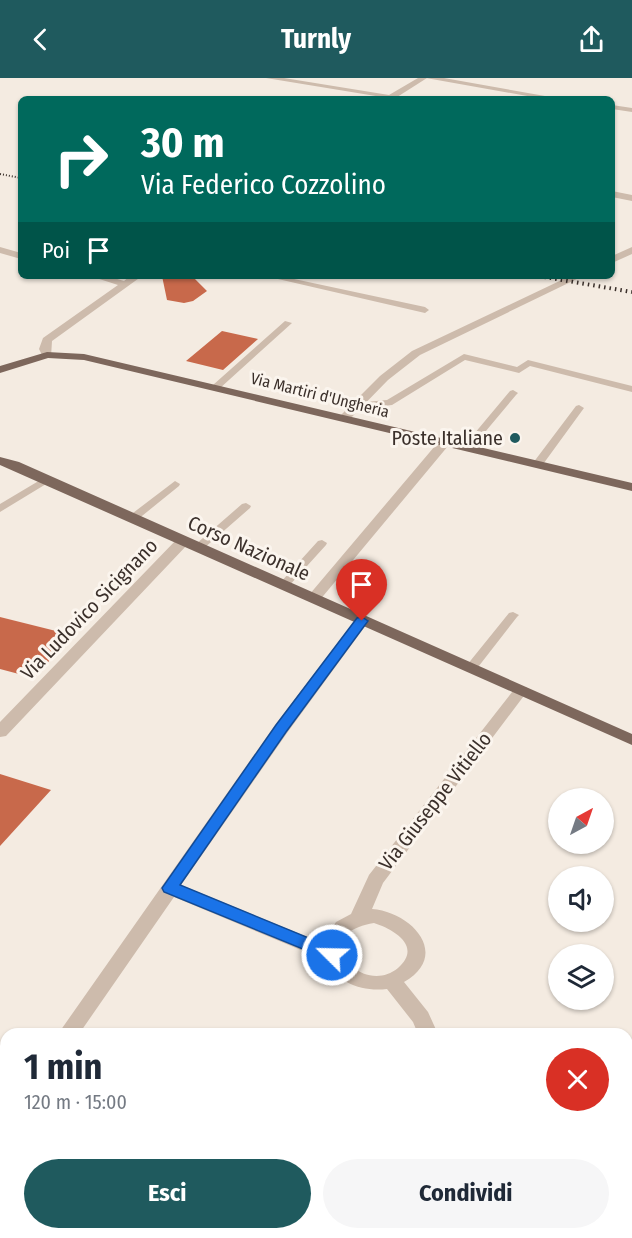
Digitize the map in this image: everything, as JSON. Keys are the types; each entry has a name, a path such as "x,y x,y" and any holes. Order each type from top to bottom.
{"main road":[{"name":"Via Martiri d'Ungheria","path":"0,370 47,355 84,357 632,486"},
{"name":"Corso Nazionale","path":"0,455 15,465"},
{"name":"Corso Nazionale","path":"0,461 47,479 632,740"}],"street":[{"path":"270,78 378,96"},
{"path":"393,96 423,78"},
{"path":"430,78 540,96"},
{"path":"615,108 632,111"},
{"path":"615,195 632,198"},
{"path":"0,250 18,255"},
{"path":"615,259 632,250"},
{"path":"106,279 125,284"},
{"path":"47,355 45,349 47,340 132,279"},
{"path":"344,418 384,378 416,352 571,279"},
{"path":"314,598 444,442"},
{"name":"Via Ludovico Sicignano","path":"0,732 183,541"},
{"path":"72,1028 281,729 362,621"},
{"name":"Via Giuseppe Vitiello","path":"332,955 331,945 340,928 359,918 375,880 521,690"},
{"path":"170,888 332,955 337,966 347,975 360,981 376,983 404,975 413,966 417,954 416,943 411,932 394,921 374,916 359,918"},
{"path":"391,980 421,1017 426,1028"}],"lane":[{"path":"283,279 425,310"},
{"path":"216,387 288,323"},
{"path":"355,406 389,403 464,357 519,370 528,363 632,389"},
{"path":"467,448 513,393"},
{"path":"537,465 579,408"},
{"path":"0,509 47,479"},
{"path":"133,518 175,484"},
{"path":"199,547 246,506"},
{"path":"284,585 322,543"},
{"path":"471,668 513,615"}],"building":[{"path":"163,279 195,279 207,291 193,301 184,303 167,300"},
{"path":"222,331 258,339 223,370 186,361"},
{"path":"0,617 72,635 34,678 0,669"},
{"path":"0,774 51,790 0,846"}],"railway":[{"path":"0,174 18,177"},
{"path":"556,279 632,292"}],"place":[{"name":"Poste Italiane","path":"515,438"}],"route":[{"path":"332,955 170,888 281,729 362,621"}]}
